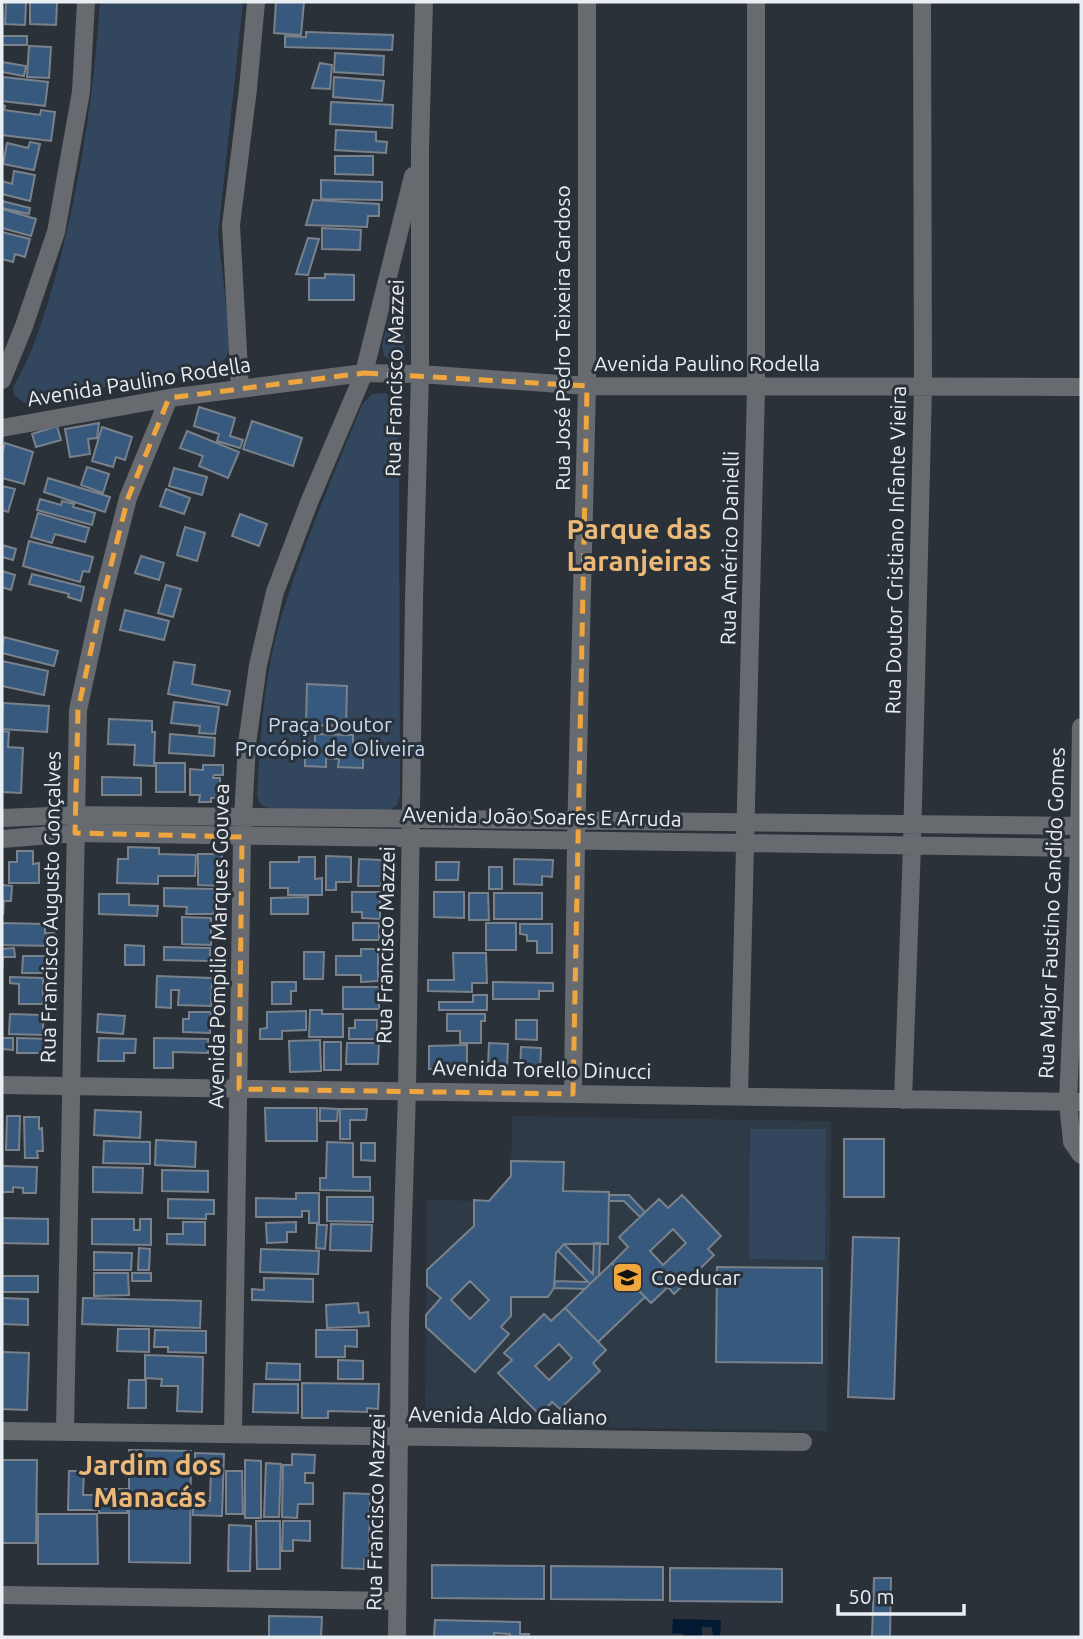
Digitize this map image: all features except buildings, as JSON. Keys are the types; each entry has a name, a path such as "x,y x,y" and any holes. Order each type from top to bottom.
{"street":[{"path":"2,380 24,326 56,232 81,92 86,2"},
{"path":"240,388 231,225 256,2"},
{"name":"Rua Francisco Mazzei","path":"397,1637 420,374 420,149 424,2"},
{"name":"Rua José Pedro Teixeira Cardoso","path":"573,1094 576,820 587,386 587,2"},
{"name":"Rua Américo Danielli","path":"738,1096 756,388 756,2"},
{"name":"Rua Doutor Cristiano Infante Vieira","path":"903,1100 923,387 922,2"},
{"name":"Avenida Pompilio Marques Gouvea","path":"233,1434 242,817 247,744 258,665 275,592 310,500 364,373 420,149"},
{"name":"Avenida Paulino Rodella","path":"2,428 169,398 364,373 420,374 587,386 1081,387"},
{"name":"Rua Francisco Augusto Gonçalves","path":"65,1432 78,710 128,498 169,398"},
{"name":"Rua Major Faustino Candido Gomes","path":"1081,726 1075,1102 1072,1142 1081,1155"},
{"name":"Avenida João Soares E Arruda","path":"2,839 75,824 242,817 1080,826"},
{"name":"Avenida João Soares E Arruda","path":"2,818 242,836 1080,848"},
{"name":"Avenida Torello Dinucci","path":"2,1085 1075,1102"},
{"name":"Avenida Aldo Galiano","path":"2,1431 803,1443"},
{"path":"2,1595 397,1601"}],"highlighted area":[{"path":"364,373 587,386 573,1094 239,1089 242,837 75,833 78,710 128,498 169,398"}],"shaded area":[{"name":"Coeducar","path":"512,1116 831,1121 827,1431 434,1425 427,1419 427,1200 489,1201 511,1176"},
{"path":"673,1619 721,1620 720,1637 713,1637 712,1627 702,1627 702,1637 684,1637 683,1634 672,1633"}],"green space":[{"path":"100,2 243,2 218,235 231,346 226,358 215,366 24,403 14,395 13,387 40,328 66,234 85,135"},
{"path":"398,283 407,284 403,308 404,350 403,356 393,361 384,356 382,345"},
{"name":"Praça Doutor Procópio de Oliveira","path":"386,393 394,408 398,433 400,796 397,805 389,811 270,809 260,804 257,796 266,685 280,621 308,539 362,405 372,394"},
{"path":"750,1129 826,1129 825,1260 749,1259"}],"place":[{"name":"Coeducar","path":"628,1278"}],"district":[{"name":"Parque das Laranjeiras","path":"639,545"},
{"name":"Jardim dos Manacás","path":"150,1481"}]}
